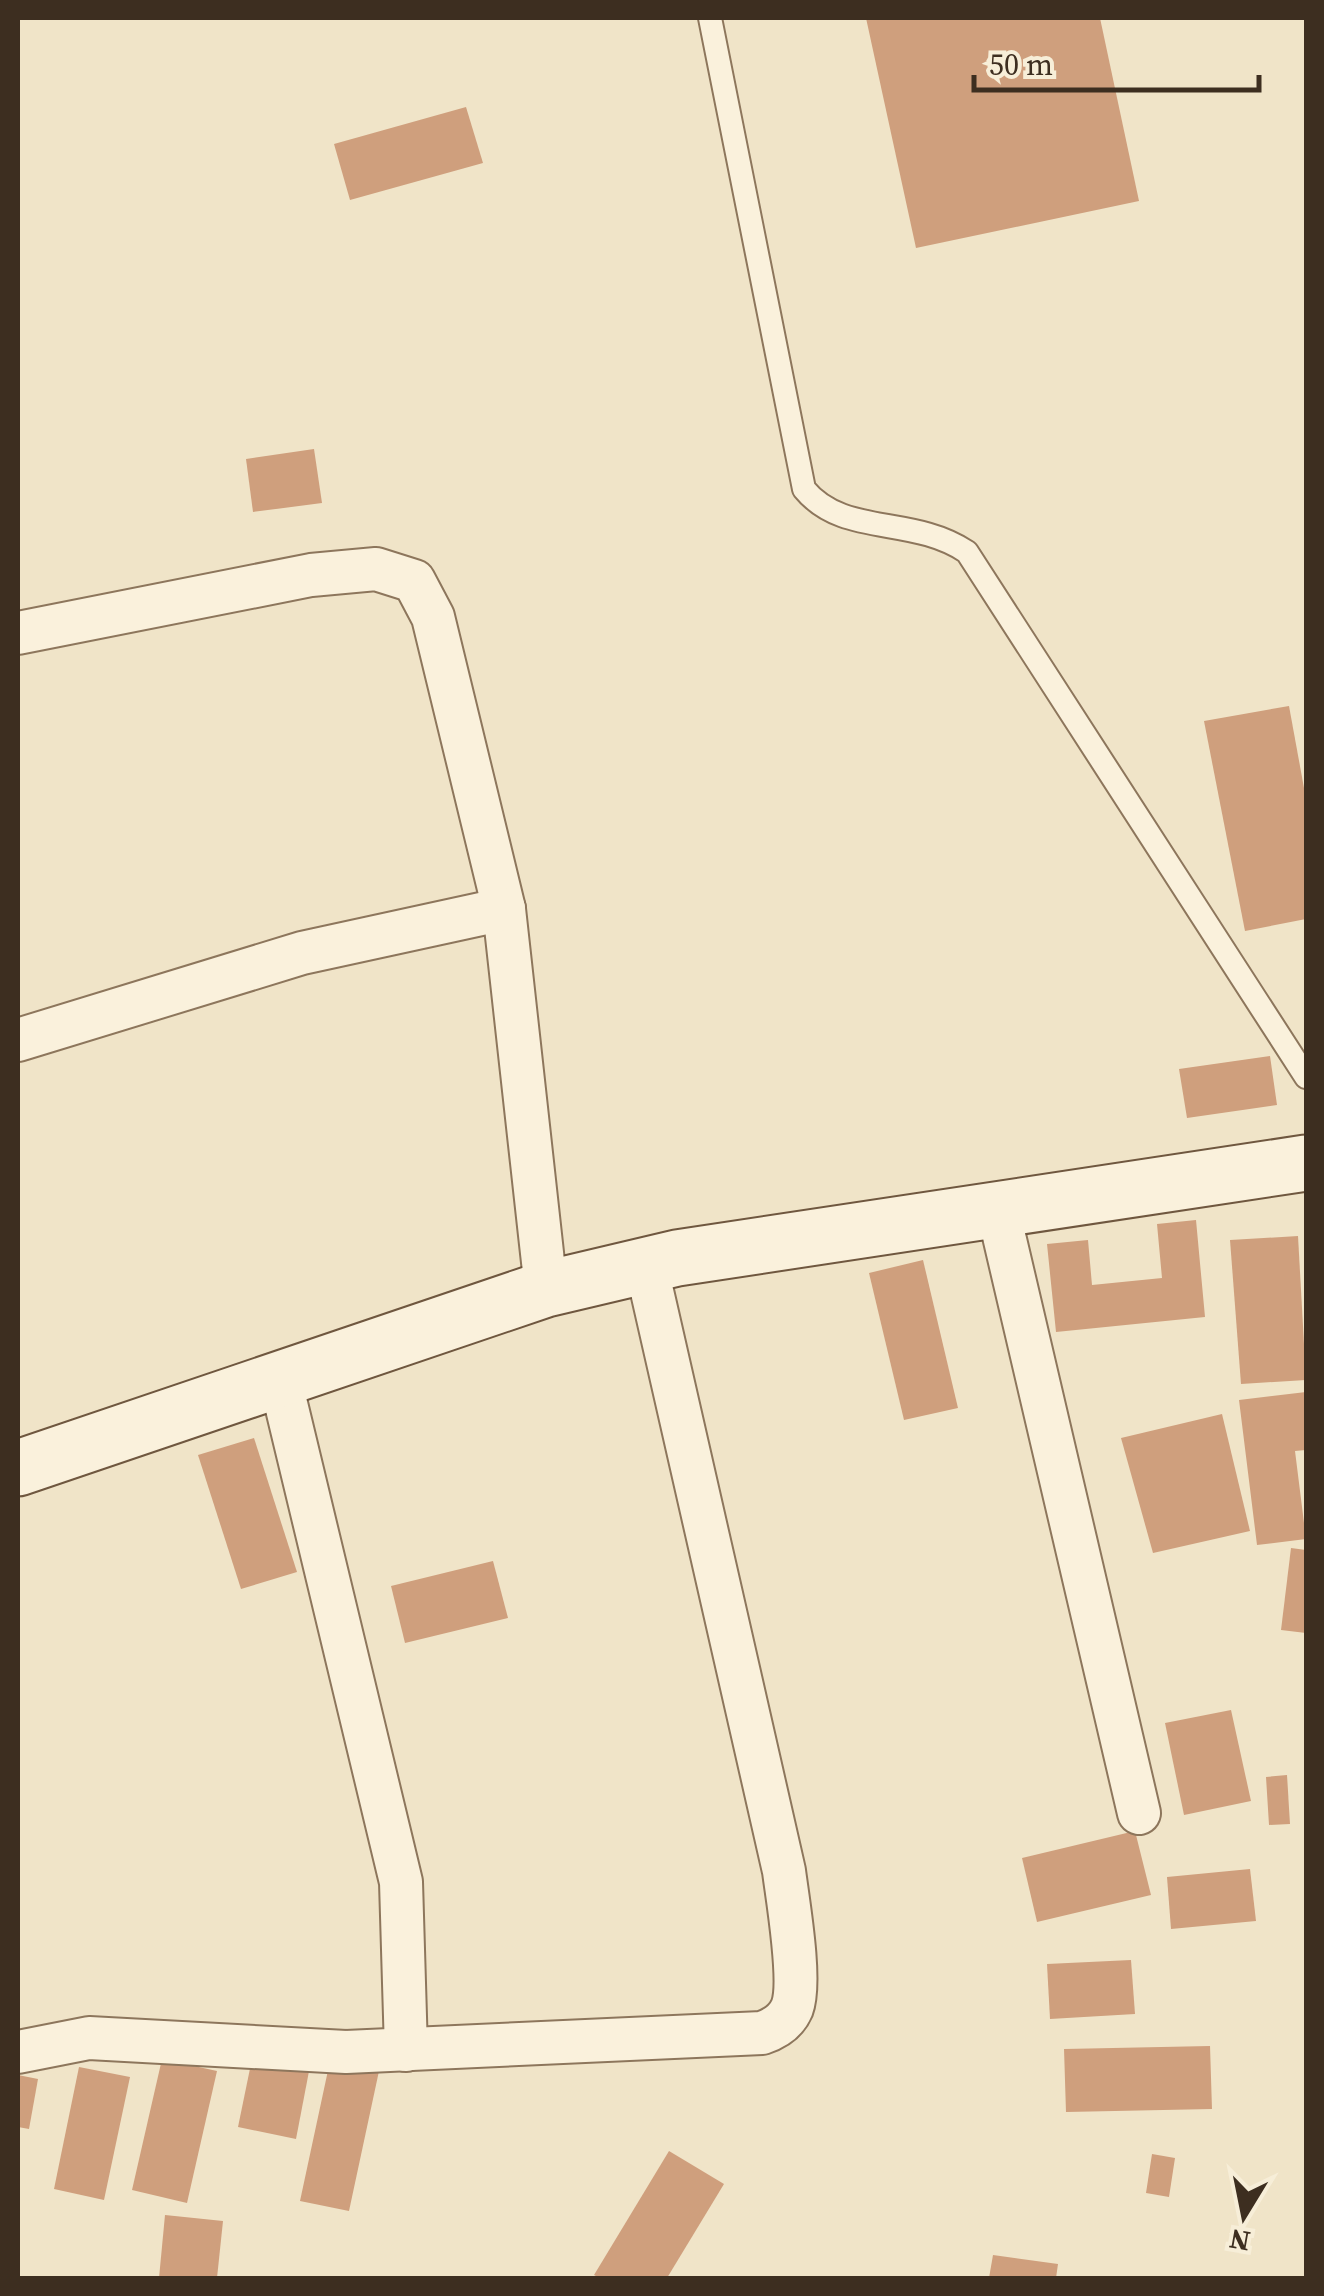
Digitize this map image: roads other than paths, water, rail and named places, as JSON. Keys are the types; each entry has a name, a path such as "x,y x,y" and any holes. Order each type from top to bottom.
{"street":[{"path":"18,633 311,574 376,569 414,581 433,616 504,909 546,1289"},
{"path":"18,1040 302,953 504,909"},
{"path":"18,1468 546,1289 646,1265 1306,1163"},
{"path":"998,1210 1138,1813"},
{"path":"18,2052 89,2038 346,2052 762,2034 777,2028 792,2008 794,1964 784,1871 646,1265"},
{"path":"280,1378 402,1882 406,2050"}],"lane":[{"path":"710,18 804,488 818,506 844,518 942,536 967,552 1306,1077"}]}
